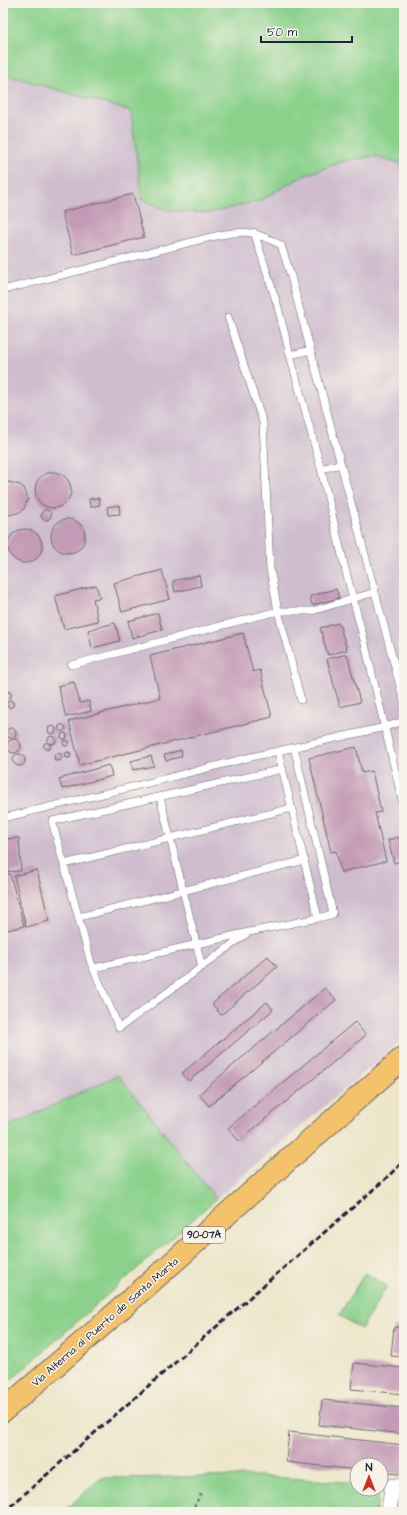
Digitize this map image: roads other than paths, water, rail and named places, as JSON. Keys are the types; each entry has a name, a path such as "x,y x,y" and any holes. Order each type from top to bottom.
{"main road":[{"name":"Vía Alterna al Puerto de Santa Marta","path":"3,1411 100,1328 404,1057"}],"street":[{"path":"389,1512 392,1486 404,1487"}],"lane":[{"path":"3,290 238,231 254,232 281,245 311,350 404,701"},
{"path":"254,232 278,307 322,469 404,808"},
{"path":"228,317 263,423 270,569 278,611 301,700"},
{"path":"290,355 311,350"},
{"path":"322,469 341,464"},
{"path":"71,665 278,611 312,612 375,592"},
{"path":"3,818 294,747 385,727 404,721"},
{"path":"94,968 249,932 332,915 333,912 294,747"},
{"path":"278,751 318,918"},
{"path":"249,932 119,1028 94,968 52,821 282,770"},
{"path":"160,797 202,967"},
{"path":"64,864 292,808"},
{"path":"79,917 305,860"}],"railway":[{"path":"4,1512 382,1182 404,1161"}]}
